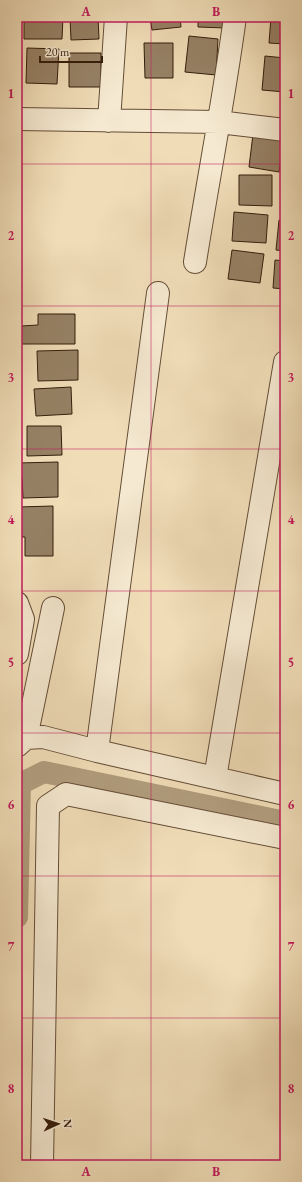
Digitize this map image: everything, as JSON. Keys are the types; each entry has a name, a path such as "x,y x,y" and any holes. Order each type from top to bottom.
{"street":[{"path":"109,121 116,17"},
{"path":"195,262 235,17"},
{"path":"17,119 219,122 285,130"},
{"path":"97,751 158,293"},
{"path":"215,778 285,362"},
{"path":"17,603 22,619 17,654"},
{"path":"53,608 22,742 43,737 97,751 285,794"},
{"path":"42,1165 48,806 66,794 285,838"}],"building":[{"path":"24,17 63,17 62,39 24,39"},
{"path":"70,17 98,17 99,39 71,40"},
{"path":"150,17 180,17 181,27 152,30"},
{"path":"198,17 226,17 226,28 198,27"},
{"path":"271,17 285,17 285,44 269,43"},
{"path":"189,36 218,39 216,75 185,72"},
{"path":"144,43 173,43 173,78 145,78"},
{"path":"27,48 59,49 57,84 26,83"},
{"path":"69,53 101,53 101,87 69,87"},
{"path":"265,56 285,58 285,92 262,90"},
{"path":"253,134 284,139 279,172 249,167"},
{"path":"239,175 272,175 272,206 239,205"},
{"path":"234,212 268,215 266,243 232,241"},
{"path":"279,220 285,220 285,251 276,250"},
{"path":"232,250 264,254 260,283 228,279"},
{"path":"275,260 285,261 285,289 273,288"},
{"path":"38,314 75,314 75,344 21,344 21,326 38,325"},
{"path":"78,350 78,380 38,381 37,351"},
{"path":"71,387 72,414 36,416 34,389"},
{"path":"27,426 61,426 62,455 27,456"},
{"path":"58,462 58,497 23,498 22,477 17,477 17,463"},
{"path":"53,506 53,556 25,556 25,537 17,537 17,507"}],"waterway":[{"path":"17,917 20,784 44,772 285,822"}]}
